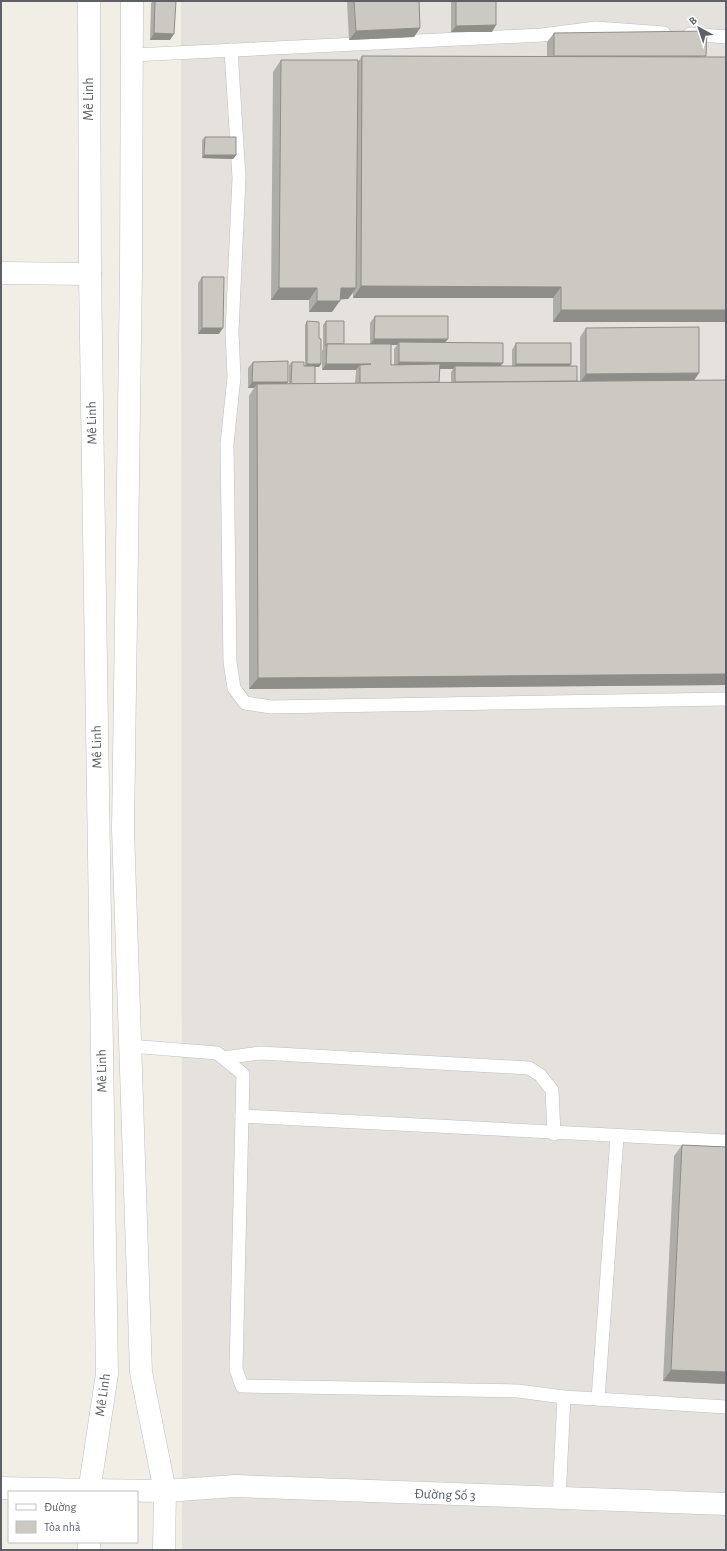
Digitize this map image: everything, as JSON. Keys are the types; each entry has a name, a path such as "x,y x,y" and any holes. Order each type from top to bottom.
{"main road":[{"name":"Mê Linh","path":"89,1 90,274 107,1374 89,1491"},
{"name":"Mê Linh","path":"132,1 133,55 123,829 141,1372 165,1491 164,1550"},
{"path":"1,273 90,274"},
{"name":"Đường Số 3","path":"1,1488 89,1491 165,1491 235,1486 726,1504"}],"lane":[{"path":"133,55 542,35 596,28 726,37"},
{"path":"231,50 239,178 232,332 234,377 228,444 230,662 234,688 245,703 271,707 726,699"},
{"path":"130,1046 202,1050 217,1053 243,1074 236,1369 242,1386 518,1391 564,1397 726,1407"},
{"path":"224,1058 260,1053 529,1068 540,1075 552,1090 554,1134"},
{"path":"242,1116 554,1134 726,1141"},
{"path":"598,1399 617,1137"},
{"path":"560,1499 564,1397"}],"shaded area":[{"path":"181,1 726,1 726,1550 182,1550"}],"building":[{"path":"155,1 176,1 174,34 154,33"},
{"path":"354,1 419,1 420,28 356,31"},
{"path":"456,1 496,1 496,25 456,26"},
{"path":"707,31 706,56 554,56 554,33"},
{"path":"362,56 726,57 726,310 561,310 561,287 361,286"},
{"path":"281,60 358,60 356,288 341,288 340,301 317,301 317,288 279,288"},
{"path":"205,137 236,137 236,155 204,155"},
{"path":"202,277 224,277 223,328 202,328"},
{"path":"375,316 448,316 448,339 374,339"},
{"path":"307,321 319,322 321,364 307,364"},
{"path":"326,321 344,321 344,344 327,344 326,346"},
{"path":"699,327 699,373 586,374 586,328"},
{"path":"399,342 503,343 503,363 399,362"},
{"path":"516,343 571,343 571,364 516,364"},
{"path":"327,344 391,344 391,365 440,364 439,382 360,383 360,365 371,364 326,364"},
{"path":"288,361 288,382 252,382 253,362"},
{"path":"292,362 304,362 304,366 315,366 315,384 291,384"},
{"path":"455,366 577,366 577,381 455,382"},
{"path":"726,380 726,674 258,678 257,384"},
{"path":"682,1145 726,1147 726,1372 671,1370"}]}
